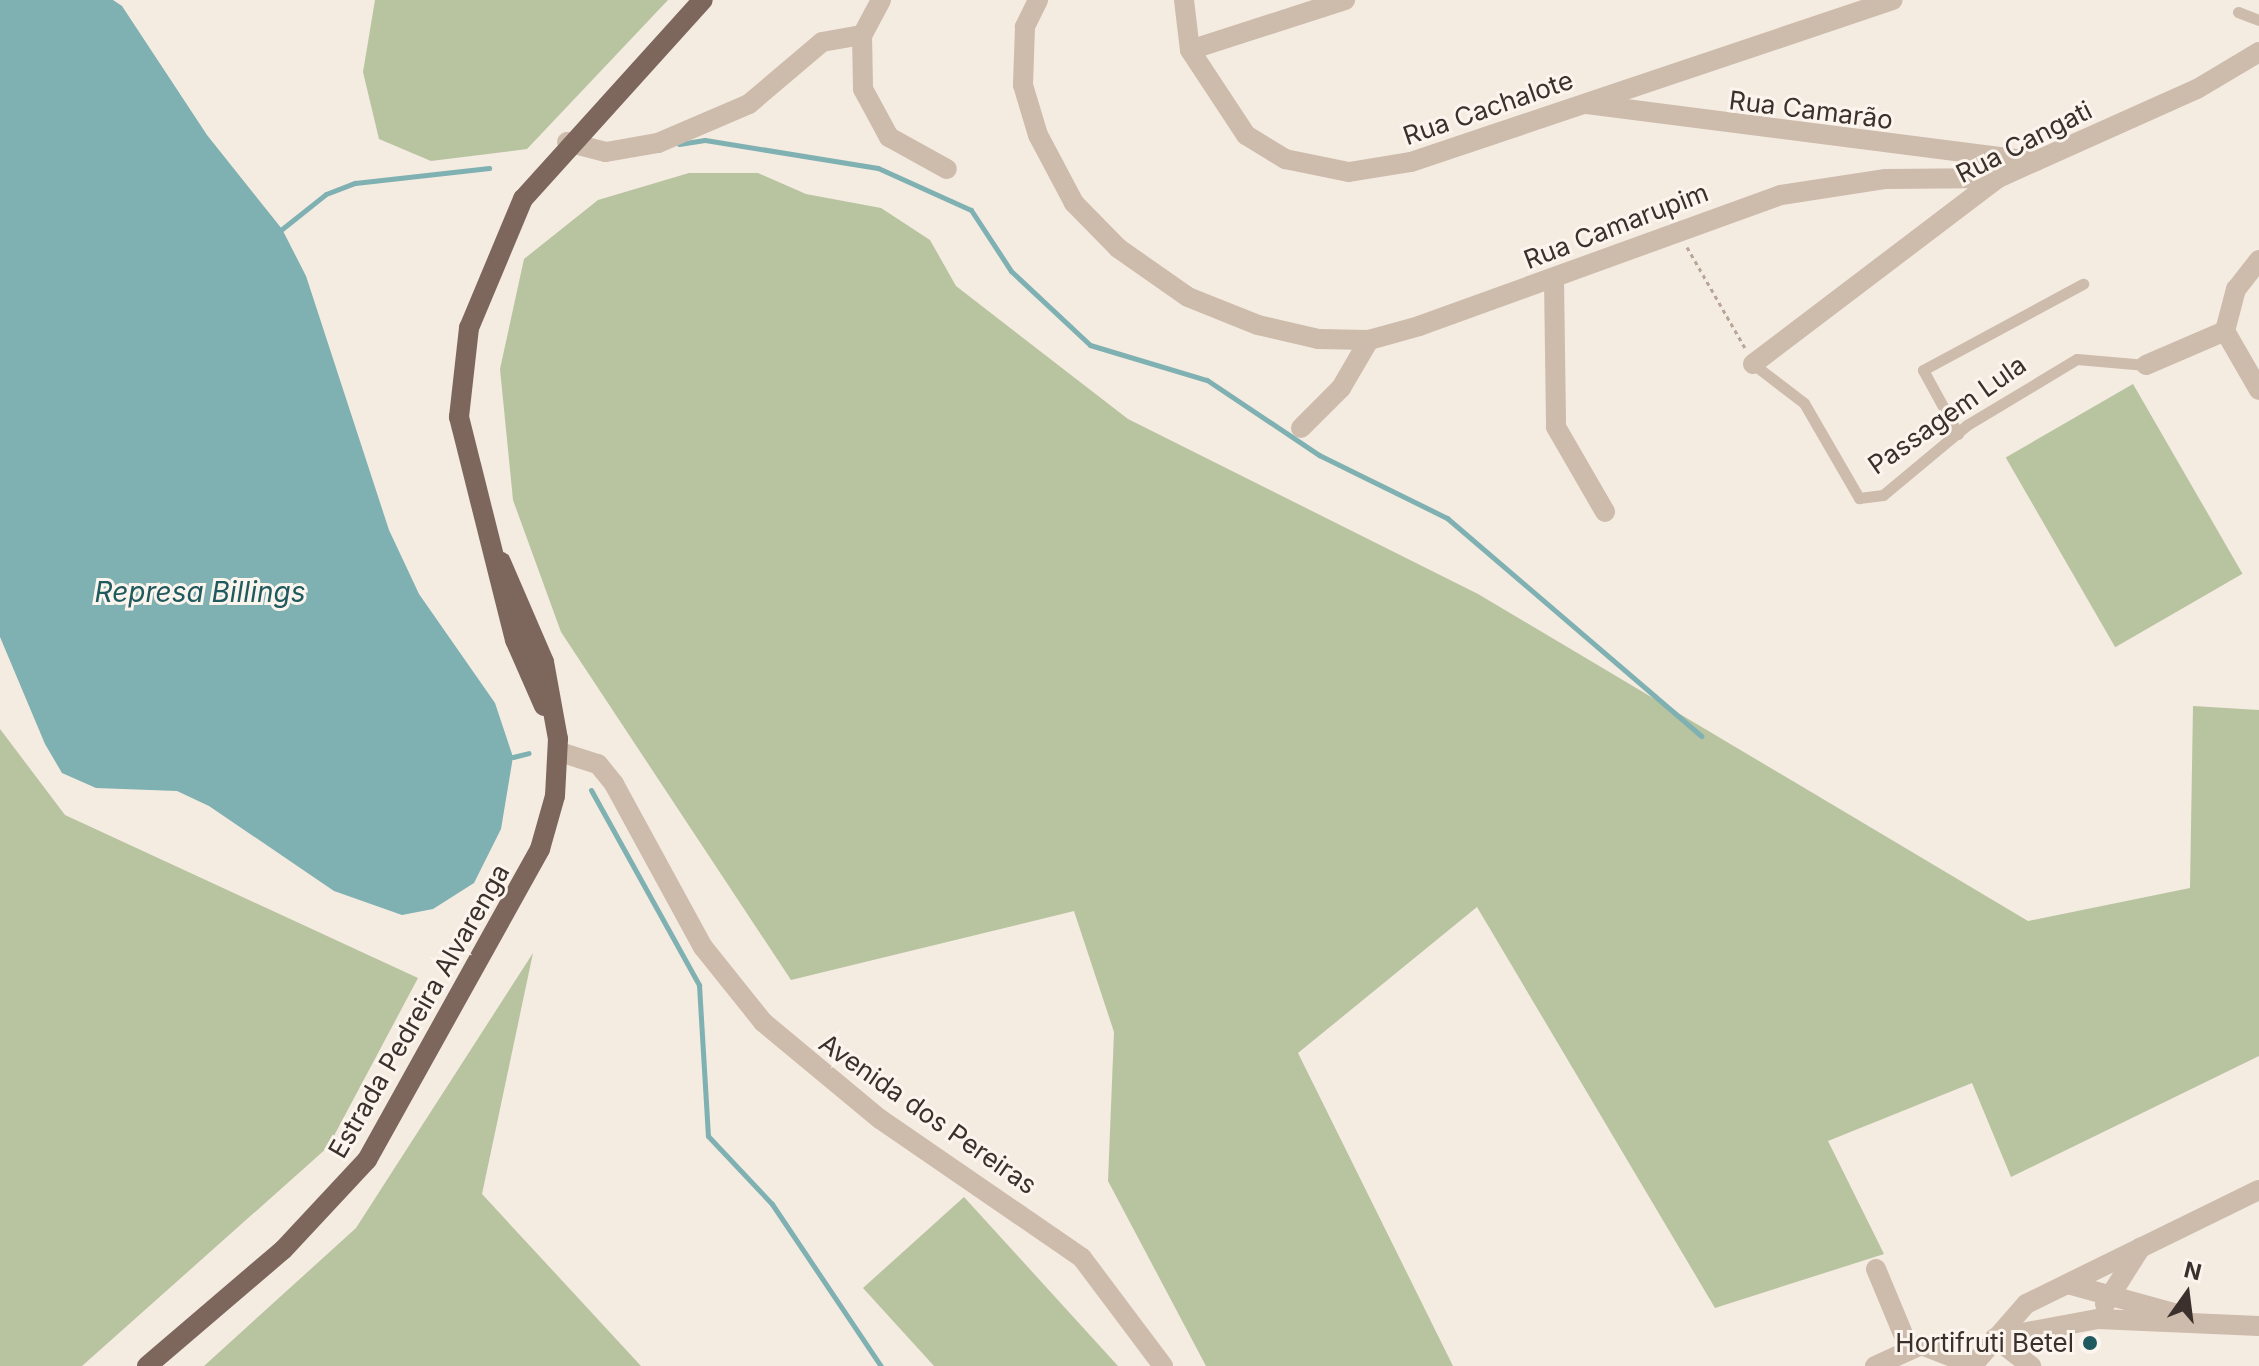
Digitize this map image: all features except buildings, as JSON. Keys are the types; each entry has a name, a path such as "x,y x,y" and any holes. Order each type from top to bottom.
{"main road":[{"path":"559,745 515,640 501,562 459,417 461,371 503,235 567,142 703,0"},
{"name":"Estrada Pedreira Alvarenga","path":"147,1366 283,1250 367,1160 524,885 548,825 559,745"}],"street":[{"path":"881,0 862,35 863,89 874,116 889,137 947,169"},
{"name":"Rua Camarupim","path":"1038,0 1025,27 1023,85 1057,175 1107,237 1149,274 1219,312 1318,339 1369,340 1554,279 1678,230 1838,184 1998,178"},
{"name":"Rua Cachalote","path":"1184,0 1190,50 1246,135 1313,169 1411,162 1893,0"},
{"path":"1190,50 1345,0"},
{"path":"567,142 606,152 658,143 749,104 822,42 862,35"},
{"name":"Rua Cangati","path":"1753,364 1998,178 2197,89 2259,52"},
{"name":"Rua Camarão","path":"1581,103 1808,138 2035,161"},
{"path":"2259,260 2236,289 2225,331 2259,390"},
{"path":"1554,279 1556,427 1605,512"},
{"name":"Passagem Lula","path":"2146,365 2225,331"},
{"path":"1301,428 1341,388 1369,340"},
{"name":"Avenida dos Pereiras","path":"559,745 598,764 614,784 703,947 763,1022 880,1119 1082,1258 1163,1366"},
{"path":"1875,1366 1908,1346 1935,1348 1973,1366 2011,1315 2143,1243 2259,1190"},
{"path":"2098,1319 2143,1243"},
{"path":"1876,1269 1908,1346"},
{"path":"2068,1284 2112,1293 2216,1323"},
{"path":"1995,1338 2098,1319 2259,1326"},
{"path":"1995,1338 2031,1366"}],"lane":[{"path":"2238,12 2259,20"},
{"path":"1958,434 1923,370 2083,284"},
{"name":"Passagem Lula","path":"1753,364 1804,403 1859,498 1883,495 1958,434 2077,359 2146,365"}],"path":[{"path":"1678,230 1753,364"}],"green space":[{"path":"375,0 668,0 527,149 431,161 379,139 363,72"},
{"path":"689,173 758,173 806,194 881,208 930,240 956,286 1128,419 1478,594 2028,921 2190,888 2193,706 2259,710 2259,1056 2011,1177 1972,1083 1828,1141 1884,1254 1715,1308 1477,907 1298,1053 1453,1366 1206,1366 1108,1181 1114,1032 1074,911 791,980 561,632 513,500 500,369 524,259 598,200"},
{"path":"2133,384 2242,574 2115,647 2006,458"},
{"path":"0,729 65,815 418,978 328,1147 82,1366 0,1366"},
{"path":"533,953 482,1194 641,1366 204,1366 356,1228"},
{"path":"964,1197 1118,1366 934,1366 863,1288"}],"water":[{"name":"Represa Billings","path":"0,0 113,0 122,6 207,135 282,229 306,276 389,530 419,594 495,703 513,757 501,829 474,883 433,909 402,915 334,891 209,806 177,791 96,788 62,773 45,744 0,637"}],"waterway":[{"path":"679,144 705,140 878,168 971,210 1011,271 1090,345 1207,380 1319,455 1447,518 1701,736"},
{"path":"282,229 326,194 355,183 489,168"},
{"path":"513,757 529,753"},
{"path":"591,790 699,985 708,1136 772,1204 881,1366"}],"place":[{"name":"Hortifruti Betel","path":"2090,1343"}]}
